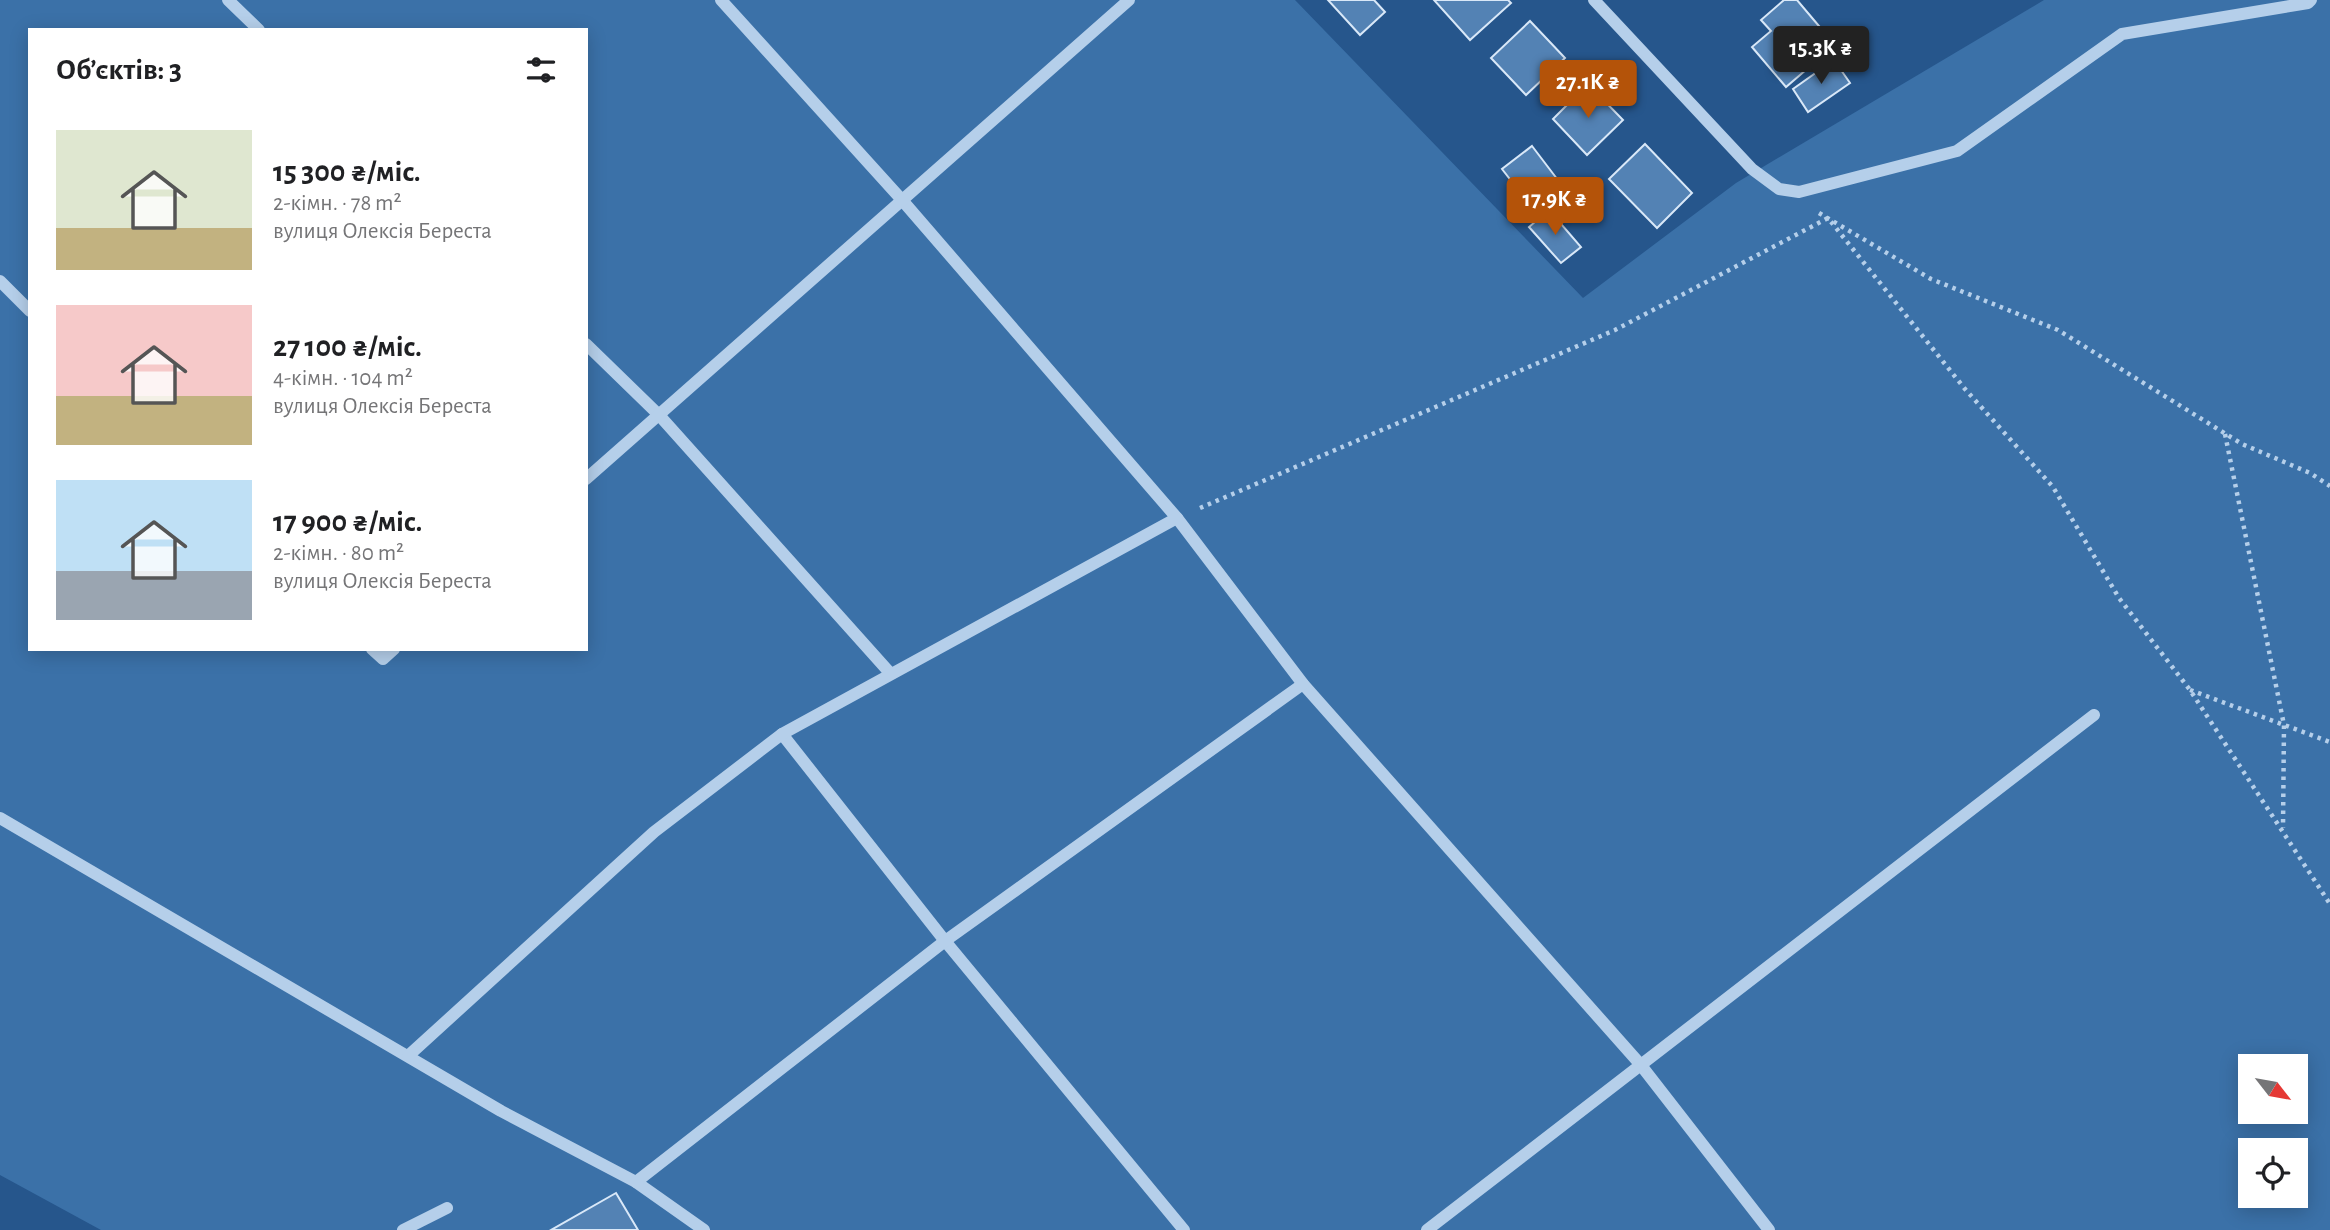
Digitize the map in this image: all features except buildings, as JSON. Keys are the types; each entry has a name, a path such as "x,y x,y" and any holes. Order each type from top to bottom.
{"street":[{"path":"228,0 257,28"},
{"path":"721,0 902,200 1177,518 1303,684 1640,1065 1769,1230"},
{"path":"588,478 1129,0"},
{"path":"1594,0 1752,169 1779,189 1799,192 1957,151 2122,34 2308,3 2311,0"},
{"path":"0,281 28,309"},
{"path":"588,346 659,415 890,673"},
{"path":"408,1056 654,832 782,734 1177,518"},
{"path":"374,651 383,659 392,651"},
{"path":"636,1182 945,941 1303,684"},
{"path":"1427,1230 2094,715"},
{"path":"782,734 945,941 1184,1230"},
{"path":"0,818 530,1128 636,1182 704,1230"},
{"path":"403,1230 447,1208"}],"path":[{"path":"1818,212 1931,279 2058,330 2242,444 2310,473 2330,486"},
{"path":"1177,518 1615,330 1828,218"},
{"path":"1828,218 1965,389 2053,487 2119,598 2190,690 2330,904"},
{"path":"2224,433 2284,725 2283,830"},
{"path":"2190,690 2330,742"}],"shaded area":[{"path":"0,0 1295,0 1583,298 1736,183 2044,0 2330,0 2330,1230 101,1230 0,1175"}]}
